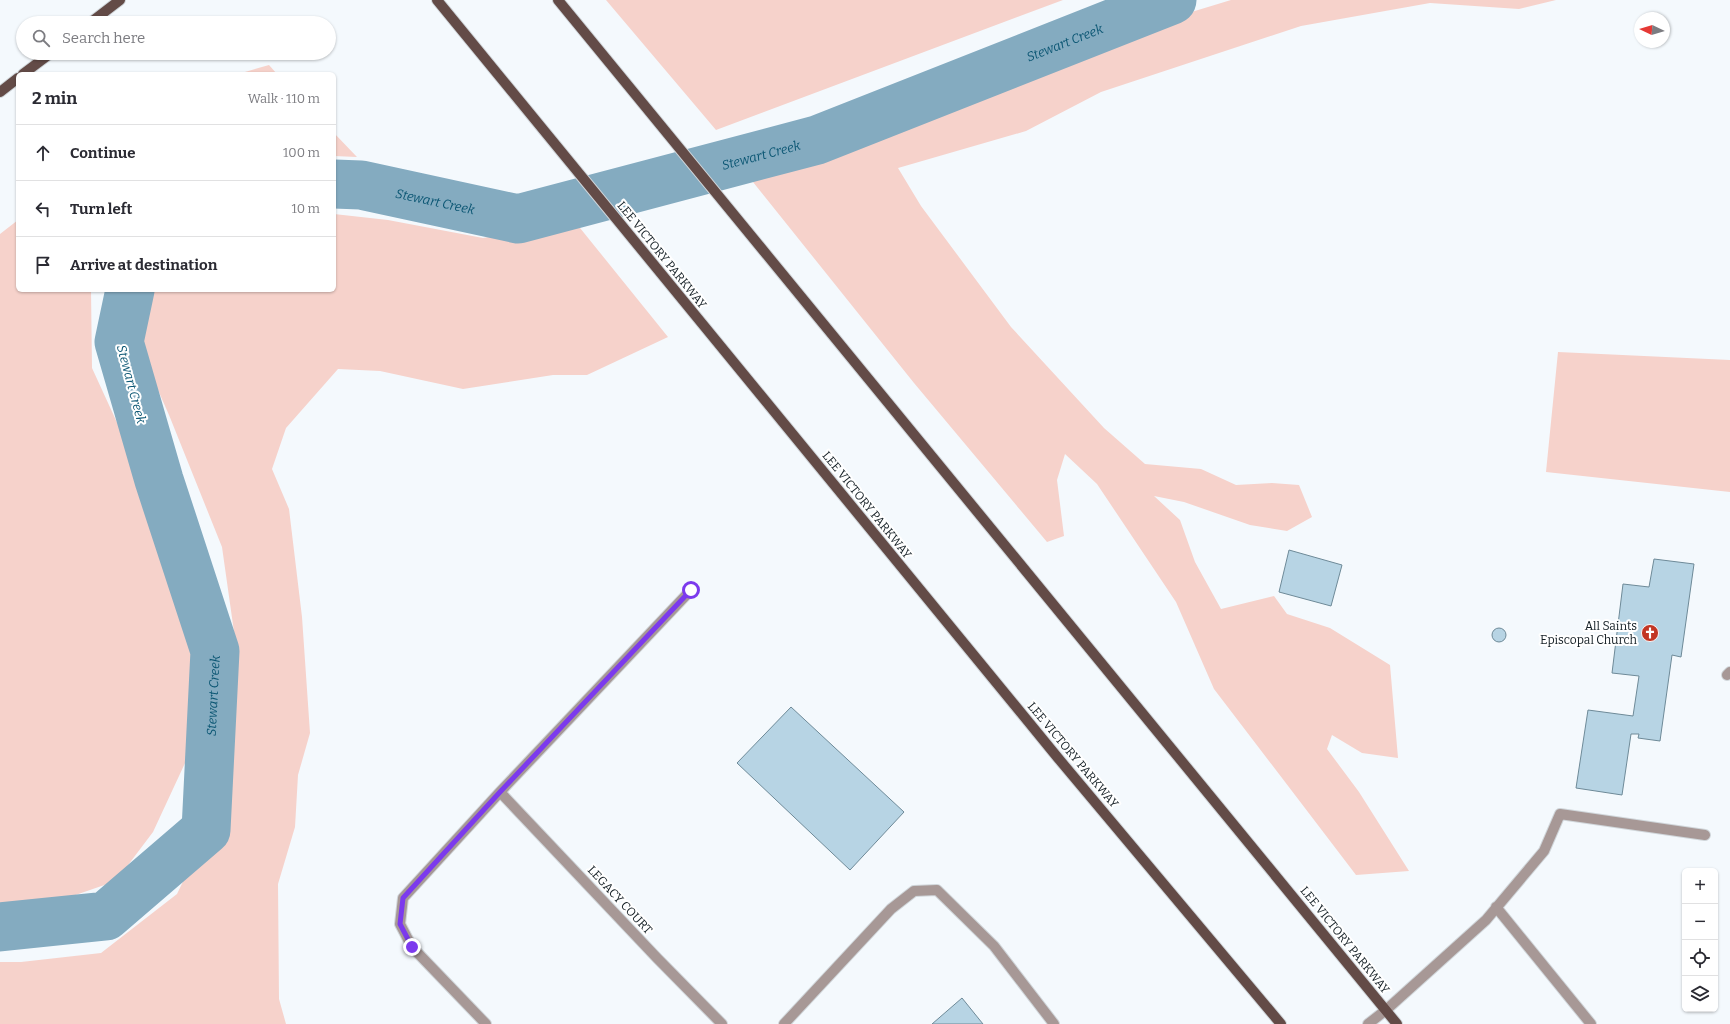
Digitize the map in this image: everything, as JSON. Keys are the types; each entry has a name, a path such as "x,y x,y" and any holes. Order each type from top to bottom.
{"main road":[{"path":"99,16 120,0"},
{"name":"LEE VICTORY PARKWAY","path":"437,0 1058,758 1282,1024"},
{"name":"LEE VICTORY PARKWAY","path":"558,0 1397,1024"},
{"path":"26,72 42,60"},
{"path":"0,92 16,80"}],"street":[{"path":"486,1024 412,947 400,924 403,898 500,792 691,590"},
{"name":"LEGACY COURT","path":"500,792 657,958 722,1024"},
{"path":"1368,1024 1386,1010 1486,920 1544,851 1560,814 1705,835"},
{"path":"784,1024 891,908 914,891 937,890 994,946 1054,1024"},
{"path":"1496,907 1591,1024"}],"shaded area":[{"path":"606,0 1063,0 716,130"},
{"path":"1231,0 1556,0 1519,9 1430,3 1301,26 1101,92 1026,131 898,168 921,206 1011,327 1104,428 1145,464 1201,469 1236,485 1272,483 1299,485 1312,517 1287,531 1250,525 1184,502 1154,496 1180,520 1195,562 1221,609 1274,596 1287,614 1330,628 1390,665 1398,758 1362,753 1332,735 1327,749 1359,792 1409,871 1356,875 1214,689 1176,602 1097,484 1065,454 1057,480 1064,536 1047,542 914,383 749,177 1006,90 1162,21"},
{"path":"269,65 275,72 245,72"},
{"path":"336,135 357,157 336,156"},
{"path":"336,214 388,220 483,238 576,223 668,337 587,375 553,375 463,389 380,371 338,369 286,428 272,469 289,509 302,617 310,733 298,775 295,827 278,884 279,999 286,1024 0,1024 0,962 21,962 101,953 177,894 224,796 238,660 222,547 169,415 136,340 145,292 336,292"},
{"path":"16,222 16,292 91,292 92,368 125,440 143,507 183,590 200,668 192,748 153,832 116,881 35,909 0,910 0,234"},
{"path":"1558,352 1730,360 1730,492 1546,472"}],"building":[{"path":"1289,550 1342,565 1331,606 1279,592"},
{"path":"1654,559 1694,564 1681,657 1672,655 1660,741 1638,738 1639,734 1631,734 1622,795 1576,788 1588,710 1633,716 1639,676 1612,673 1623,584 1649,587"},
{"path":"1496,628 1502,628 1506,632 1506,638 1502,642 1496,642 1492,638 1492,632"},
{"path":"791,707 904,812 850,870 737,763"},
{"path":"962,998 983,1024 932,1024"}],"waterway":[{"name":"Stewart Creek","path":"336,184 361,185 518,219 817,140 1172,0"},
{"name":"Stewart Creek","path":"0,927 106,916 206,830 215,651 159,480 119,342 130,292"}],"place":[{"name":"All Saints Episcopal Church","path":"1650,633"}],"route":[{"path":"412,947 400,924 403,898 500,792 691,590"}]}
